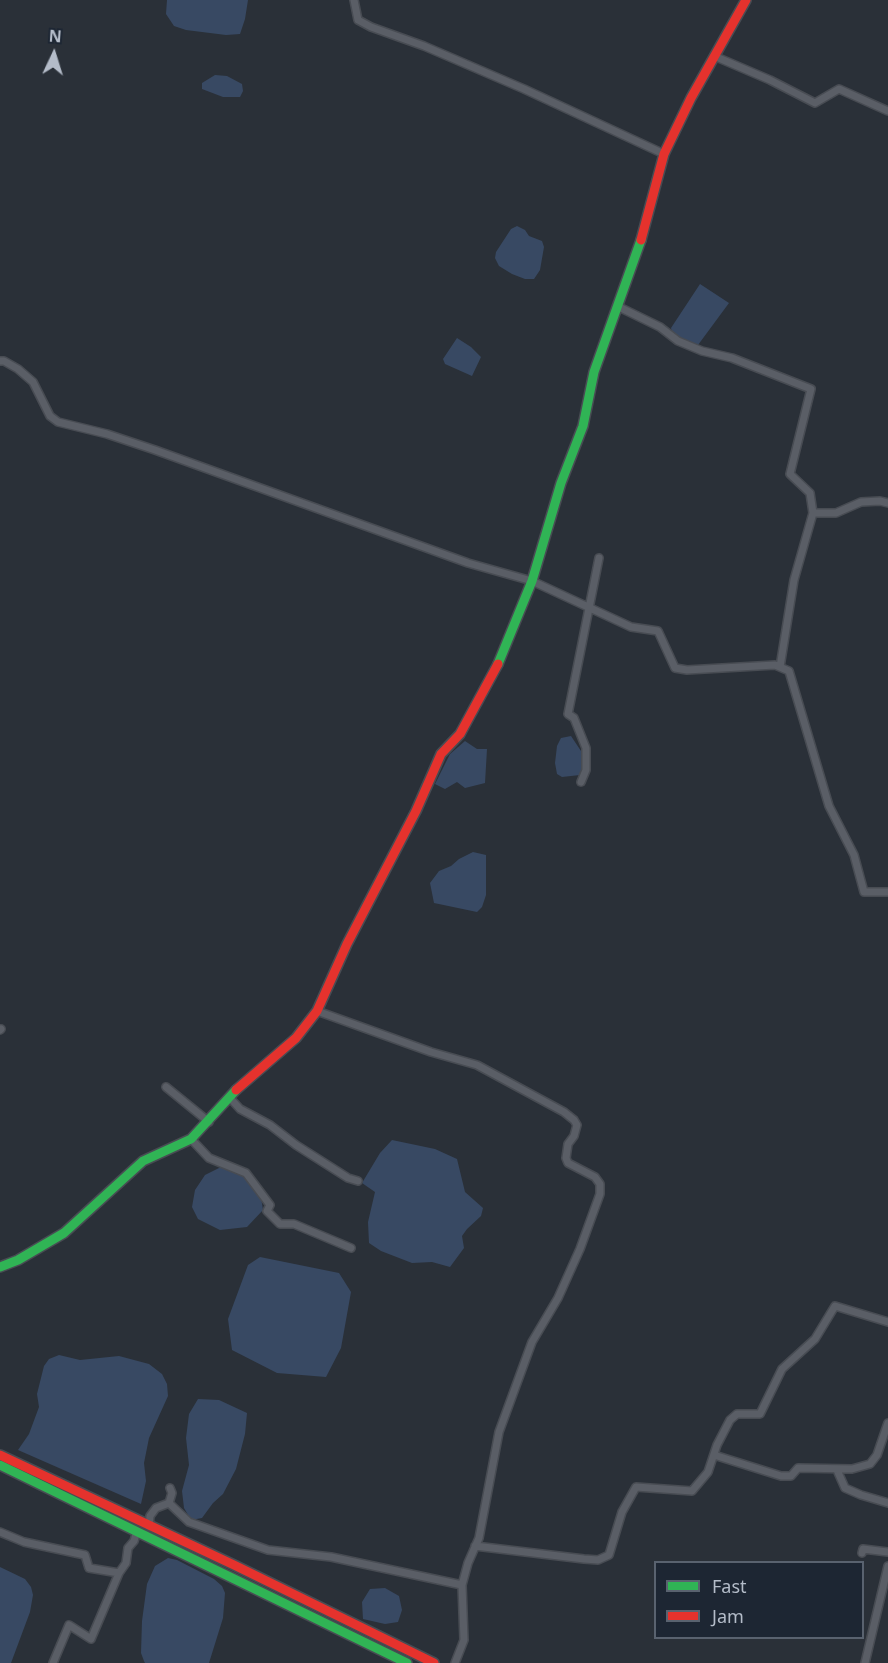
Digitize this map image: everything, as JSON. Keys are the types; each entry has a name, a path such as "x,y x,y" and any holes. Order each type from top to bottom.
{"main road":[{"path":"0,1267 18,1260 64,1233 142,1161 191,1139 246,1080 296,1038 317,1011 347,944 416,811 441,754 460,734 499,662 532,581 561,483 582,426 594,372 607,331 619,307 644,232 664,154 691,98 746,0"},
{"path":"0,1455 434,1663"},
{"path":"0,1466 407,1663"}],"street":[{"path":"354,0 358,20 370,27 424,46 524,89 664,154"},
{"path":"714,56 770,80 814,104 839,89 888,111"},
{"path":"619,307 660,327 678,341 702,351 732,358 811,389 790,474 810,493 813,513 794,580 780,667"},
{"path":"0,361 18,369 33,382 50,416 58,422 107,434 155,450 468,563 532,581 631,627 658,632 675,668 687,670 775,665 789,671 829,806 854,855 864,892 888,892"},
{"path":"813,513 836,513 861,502 888,503"},
{"path":"581,782 586,770 586,748 574,718 568,714 599,558"},
{"path":"317,1011 431,1052 477,1065 564,1113 577,1125 574,1136 568,1144 566,1158 568,1163 595,1177 600,1184 600,1194 580,1249 558,1298 532,1342 499,1432 479,1538 462,1584 464,1640 454,1663"},
{"path":"166,1087 208,1122"},
{"path":"230,1098 240,1109 270,1125 296,1145 348,1178 358,1181"},
{"path":"191,1139 209,1158 246,1173 270,1204 267,1212 280,1224 294,1224 351,1248"},
{"path":"475,1546 598,1560 609,1555 622,1512 636,1487 692,1491 708,1472 730,1420 737,1414 760,1414 782,1369 815,1339 836,1306 888,1322"},
{"path":"714,1455 781,1476 791,1476 798,1468 837,1470 870,1464 877,1455 888,1423"},
{"path":"837,1470 845,1488 888,1503"},
{"path":"169,1503 172,1493 170,1488"},
{"path":"169,1503 189,1522 268,1550 332,1557 462,1584"},
{"path":"149,1526 150,1516 156,1508 169,1503"},
{"path":"53,1663 69,1624 91,1640 119,1573 126,1563 128,1548 134,1541 137,1531"},
{"path":"0,1532 24,1542 85,1555 89,1568 119,1573"},
{"path":"862,1552 863,1549 888,1552"},
{"path":"865,1663 888,1566"}],"water":[{"path":"167,0 248,0 240,34 226,35 186,30 174,26 166,14"},
{"path":"215,75 227,76 242,84 243,91 240,97 223,97 202,89 202,83"},
{"path":"517,226 525,230 529,236 542,241 544,247 540,270 534,279 525,279 512,274 499,266 495,258 496,252 511,229"},
{"path":"700,284 729,303 698,345 673,335 671,328"},
{"path":"457,338 481,357 472,376 445,364 443,359"},
{"path":"571,736 581,751 582,767 580,775 562,777 557,774 555,763 557,746 561,738"},
{"path":"465,741 477,749 487,749 485,783 465,788 457,782 445,789 435,784 450,754"},
{"path":"473,852 486,855 486,895 482,907 477,912 434,903 430,883 439,871"},
{"path":"392,1140 435,1149 457,1159 465,1192 483,1208 481,1216 462,1236 464,1248 450,1267 432,1262 412,1263 381,1251 369,1243 368,1222 375,1192 362,1183 380,1153"},
{"path":"221,1167 239,1172 253,1185 261,1197 263,1210 247,1227 220,1230 198,1219 192,1207 195,1190 205,1175"},
{"path":"260,1257 339,1273 351,1292 341,1348 326,1377 277,1373 232,1350 228,1319 248,1265"},
{"path":"59,1355 80,1360 119,1356 149,1364 162,1374 167,1384 168,1396 149,1438 144,1463 146,1481 141,1504 18,1450 29,1434 39,1407 37,1394 44,1366 49,1359"},
{"path":"198,1399 219,1400 247,1413 245,1434 236,1469 223,1494 202,1518 191,1520 184,1508 182,1491 189,1465 186,1438 189,1414"},
{"path":"168,1558 177,1560 214,1579 222,1586 225,1593 223,1618 209,1663 145,1663 144,1661 141,1653 142,1621 147,1584 155,1566"},
{"path":"0,1567 25,1579 33,1595 30,1612 11,1663 0,1663"},
{"path":"385,1588 399,1596 402,1610 398,1622 385,1624 363,1619 362,1602 370,1589"}],"traffic: fast":[{"path":"498,664 532,581 561,483 583,426 594,372 641,240"},
{"path":"0,1267 18,1260 64,1233 143,1161 191,1139 236,1090"},
{"path":"0,1465 407,1663"}],"traffic: jam":[{"path":"641,240 664,154 691,98 746,0"},
{"path":"236,1090 296,1038 317,1011 347,944 416,811 441,754 460,734 498,664"},
{"path":"0,1455 234,1565 434,1663"}]}
